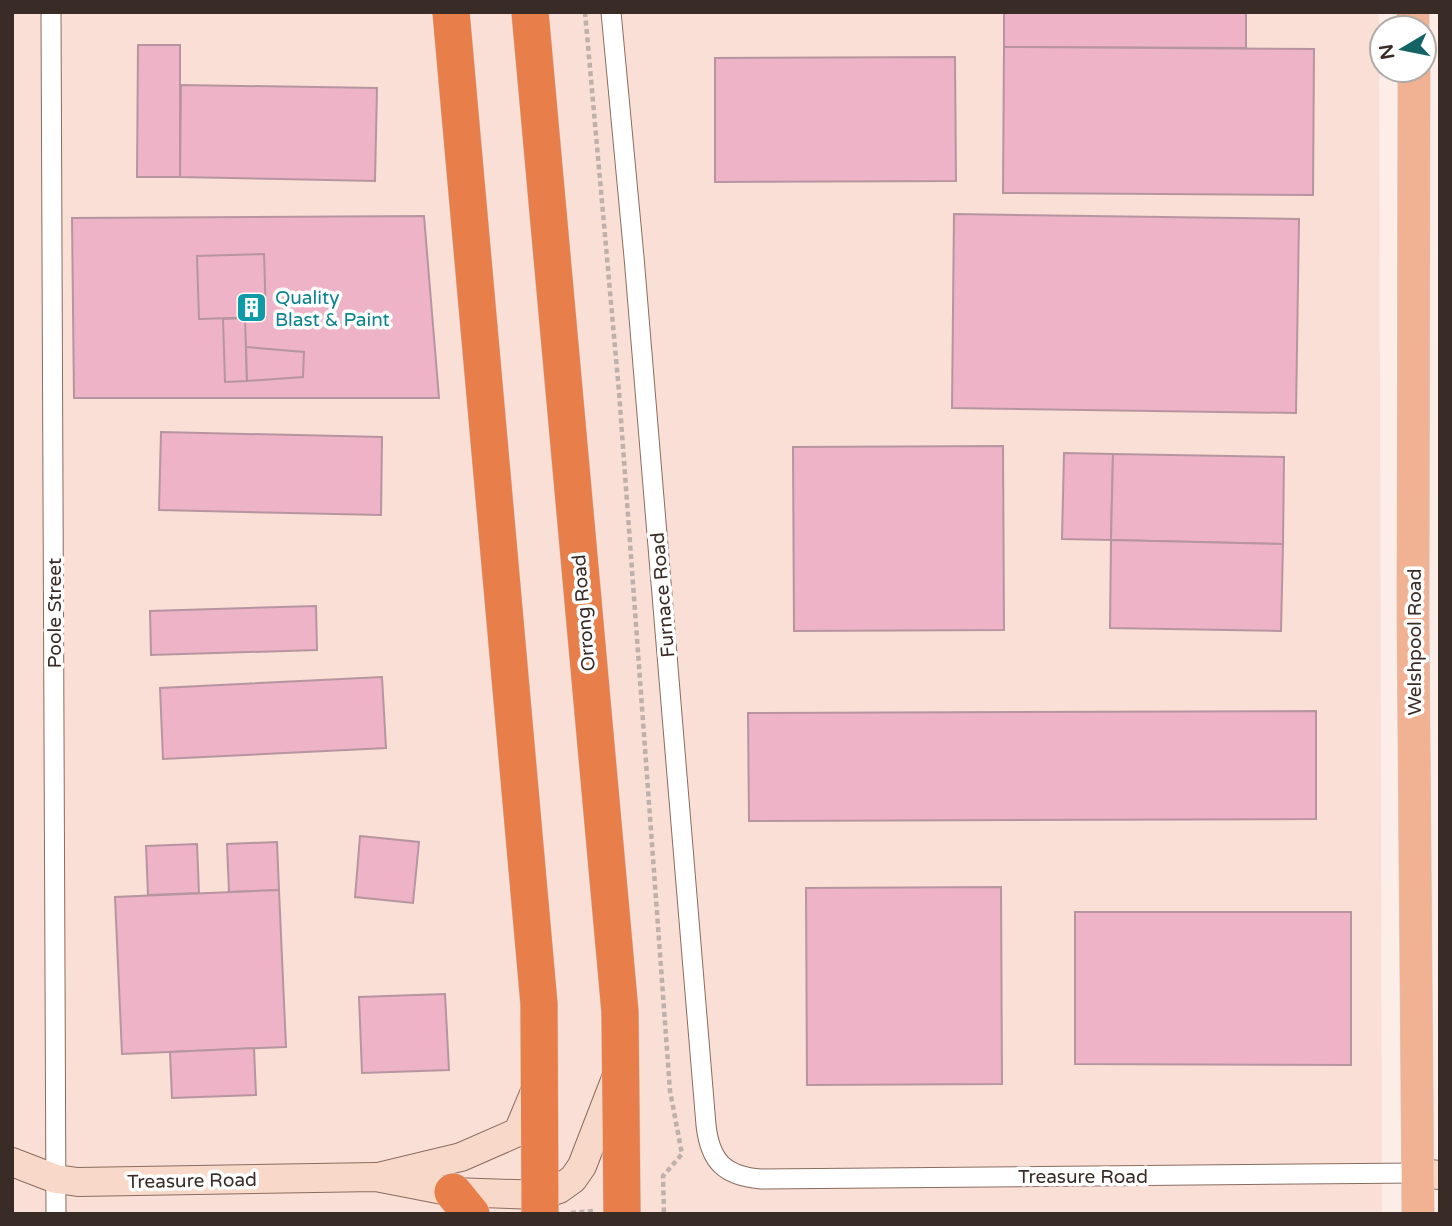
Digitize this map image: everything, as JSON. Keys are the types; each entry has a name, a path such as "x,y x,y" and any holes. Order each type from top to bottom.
{"highway":[{"path":"451,12 539,1004 540,1205"},
{"name":"Orrong Road","path":"530,12 620,1012 622,1214"}],"main road":[{"name":"Welshpool Road","path":"1414,84 1413,616 1429,1174 1418,1214"}],"street":[{"name":"Poole Street","path":"51,12 56,1214"},
{"name":"Furnace Road","path":"611,12 708,1145 716,1160 728,1170"},
{"name":"Treasure Road","path":"376,1177 462,1203 540,1205 573,1179 582,1166 621,1064"},
{"name":"Treasure Road","path":"12,1162 56,1179 104,1182 376,1177 461,1157 518,1132 540,1076"},
{"name":"Treasure Road","path":"728,1170 743,1178 761,1179 1429,1174"}],"path":[{"path":"585,12 619,392 670,1091 682,1154 663,1175 664,1214"}],"shaded area":[{"path":"12,12 1379,12 1368,14 1368,84 1379,84 1382,1214 12,1214"}],"building":[{"path":"1004,12 1246,12 1246,48 1004,47"},
{"path":"138,45 180,45 180,177 137,177"},
{"path":"1004,47 1314,49 1313,195 1003,193"},
{"path":"955,57 956,181 715,182 715,58"},
{"path":"181,85 377,88 375,181 180,177"},
{"path":"954,214 1299,219 1296,413 952,408"},
{"name":"Quality Blast & Paint","path":"424,216 439,398 74,398 72,218"},
{"path":"264,254 266,317 199,319 197,256"},
{"path":"245,318 247,381 225,382 223,319"},
{"path":"246,347 304,352 303,377 247,381"},
{"path":"161,432 382,437 381,515 159,510"},
{"path":"1003,446 1004,630 794,631 793,447"},
{"path":"1064,453 1113,454 1111,540 1062,539"},
{"path":"1113,454 1284,457 1283,544 1111,540"},
{"path":"1111,540 1283,544 1281,631 1110,628"},
{"path":"316,606 317,650 151,655 150,611"},
{"path":"382,677 386,748 163,759 160,688"},
{"path":"1316,711 1316,819 749,821 748,713"},
{"path":"360,836 419,842 413,903 355,897"},
{"path":"277,842 279,890 229,892 227,844"},
{"path":"197,844 199,893 148,895 146,846"},
{"path":"1001,887 1002,1084 807,1085 806,888"},
{"path":"279,890 286,1047 122,1054 115,897"},
{"path":"1075,912 1351,912 1351,1065 1075,1064"},
{"path":"445,994 449,1070 362,1073 359,997"},
{"path":"254,1048 256,1095 172,1098 170,1052"}],"place":[{"name":"Quality Blast & Paint","path":"252,308"}]}
